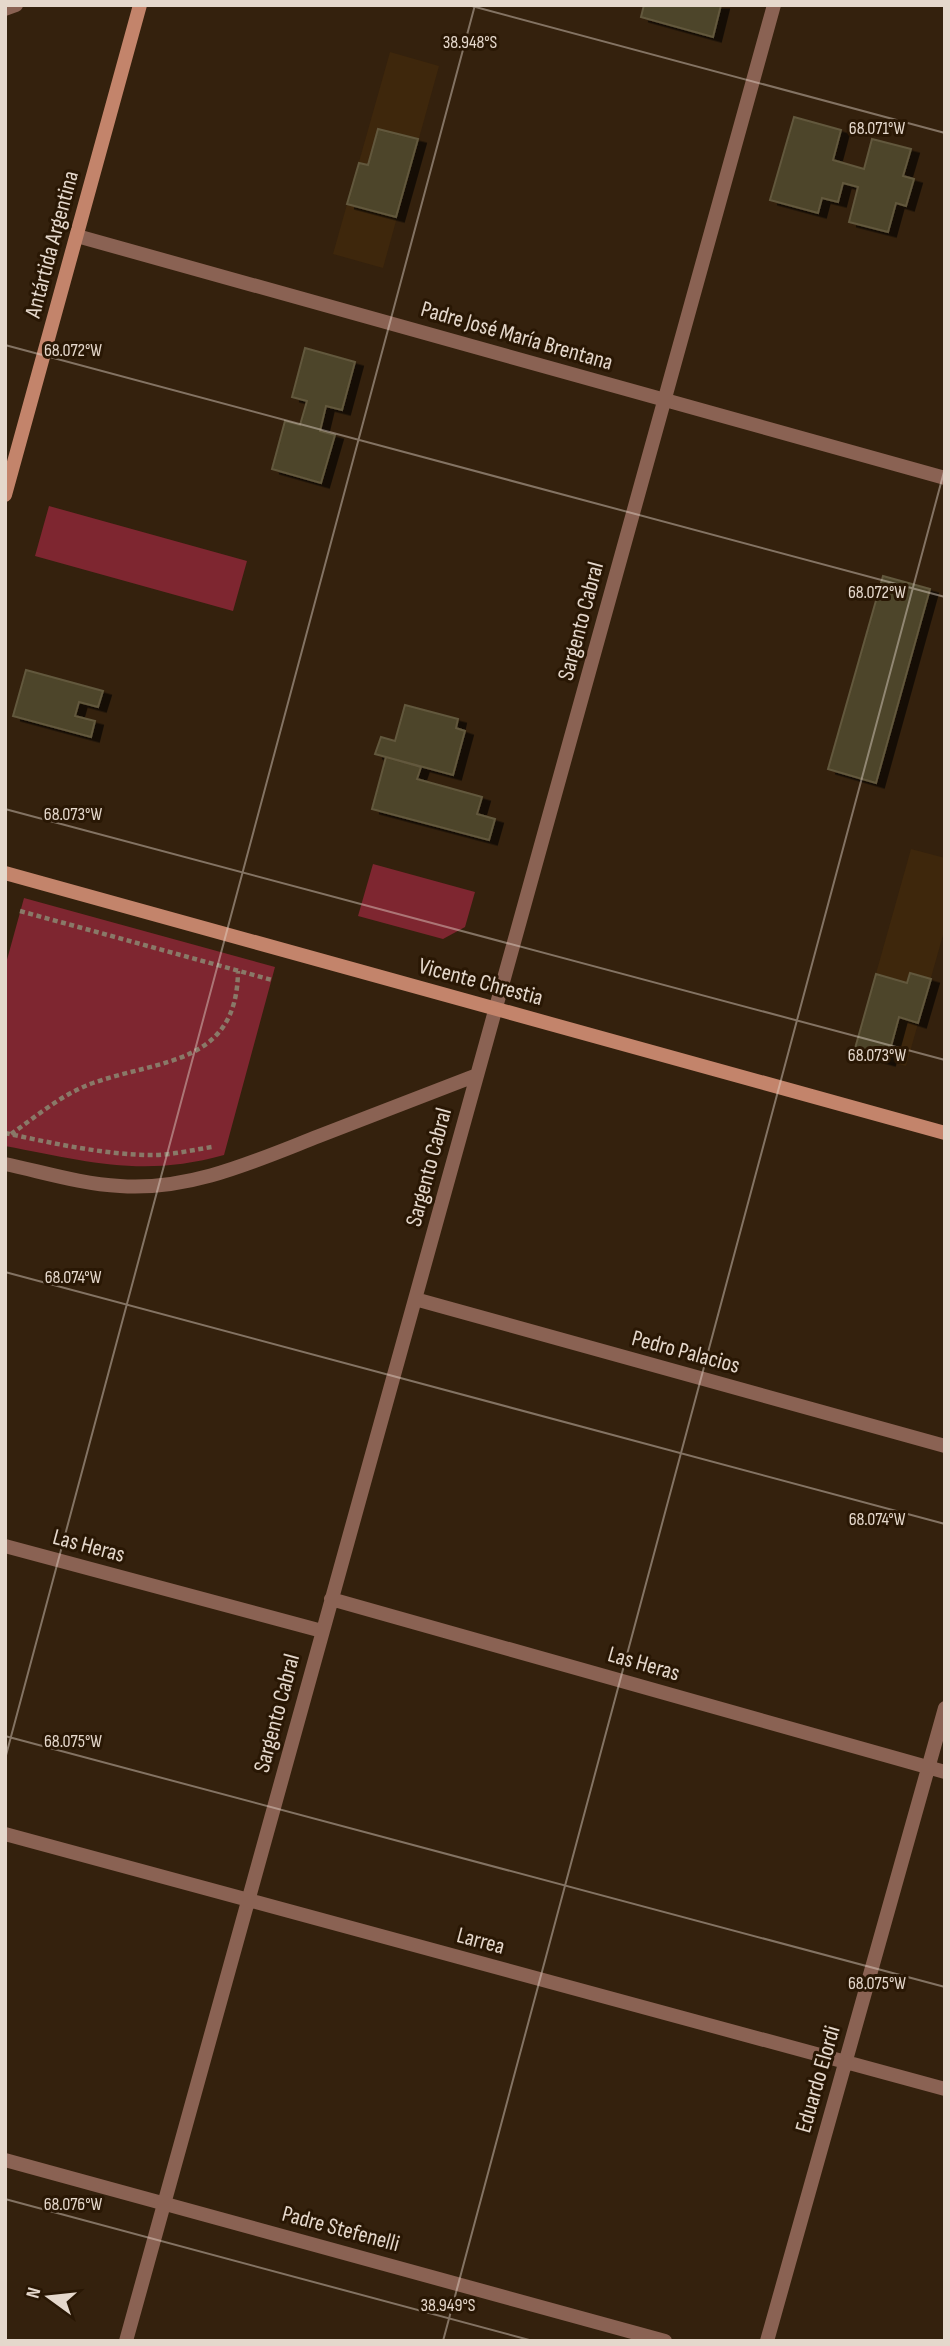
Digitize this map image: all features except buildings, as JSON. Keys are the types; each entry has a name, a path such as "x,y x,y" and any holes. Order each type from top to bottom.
{"main road":[{"name":"Antártida Argentina","path":"5,495 140,5"},
{"name":"Vicente Chrestia","path":"5,873 945,1133"}],"street":[{"path":"5,9 16,5"},
{"name":"Sargento Cabral","path":"126,2341 774,5"},
{"name":"Padre José María Brentana","path":"77,236 945,478"},
{"path":"5,1164 120,1186 147,1186 200,1178 252,1163 477,1074"},
{"name":"Pedro Palacios","path":"415,1299 945,1446"},
{"name":"Las Heras","path":"5,1546 322,1631"},
{"name":"Las Heras","path":"331,1598 945,1772"},
{"name":"Eduardo Elordi","path":"767,2341 945,1708"},
{"name":"Larrea","path":"5,1834 945,2089"},
{"name":"Padre Stefenelli","path":"5,2160 665,2341"}],"path":[{"path":"20,911 272,980"},
{"path":"8,1134 72,1092 93,1083 171,1061 208,1043 230,1019 238,990 239,971"},
{"path":"8,1134 57,1144 139,1154 169,1154 215,1146"}],"shaded area":[{"path":"390,52 439,66 383,268 333,254"},
{"path":"49,506 247,561 233,611 35,556"},
{"path":"911,849 945,858 945,928 906,1066 854,1052"},
{"path":"373,864 475,892 465,927 443,939 358,916"},
{"path":"24,898 275,967 224,1155 167,1165 114,1165 5,1146 5,967"}]}
